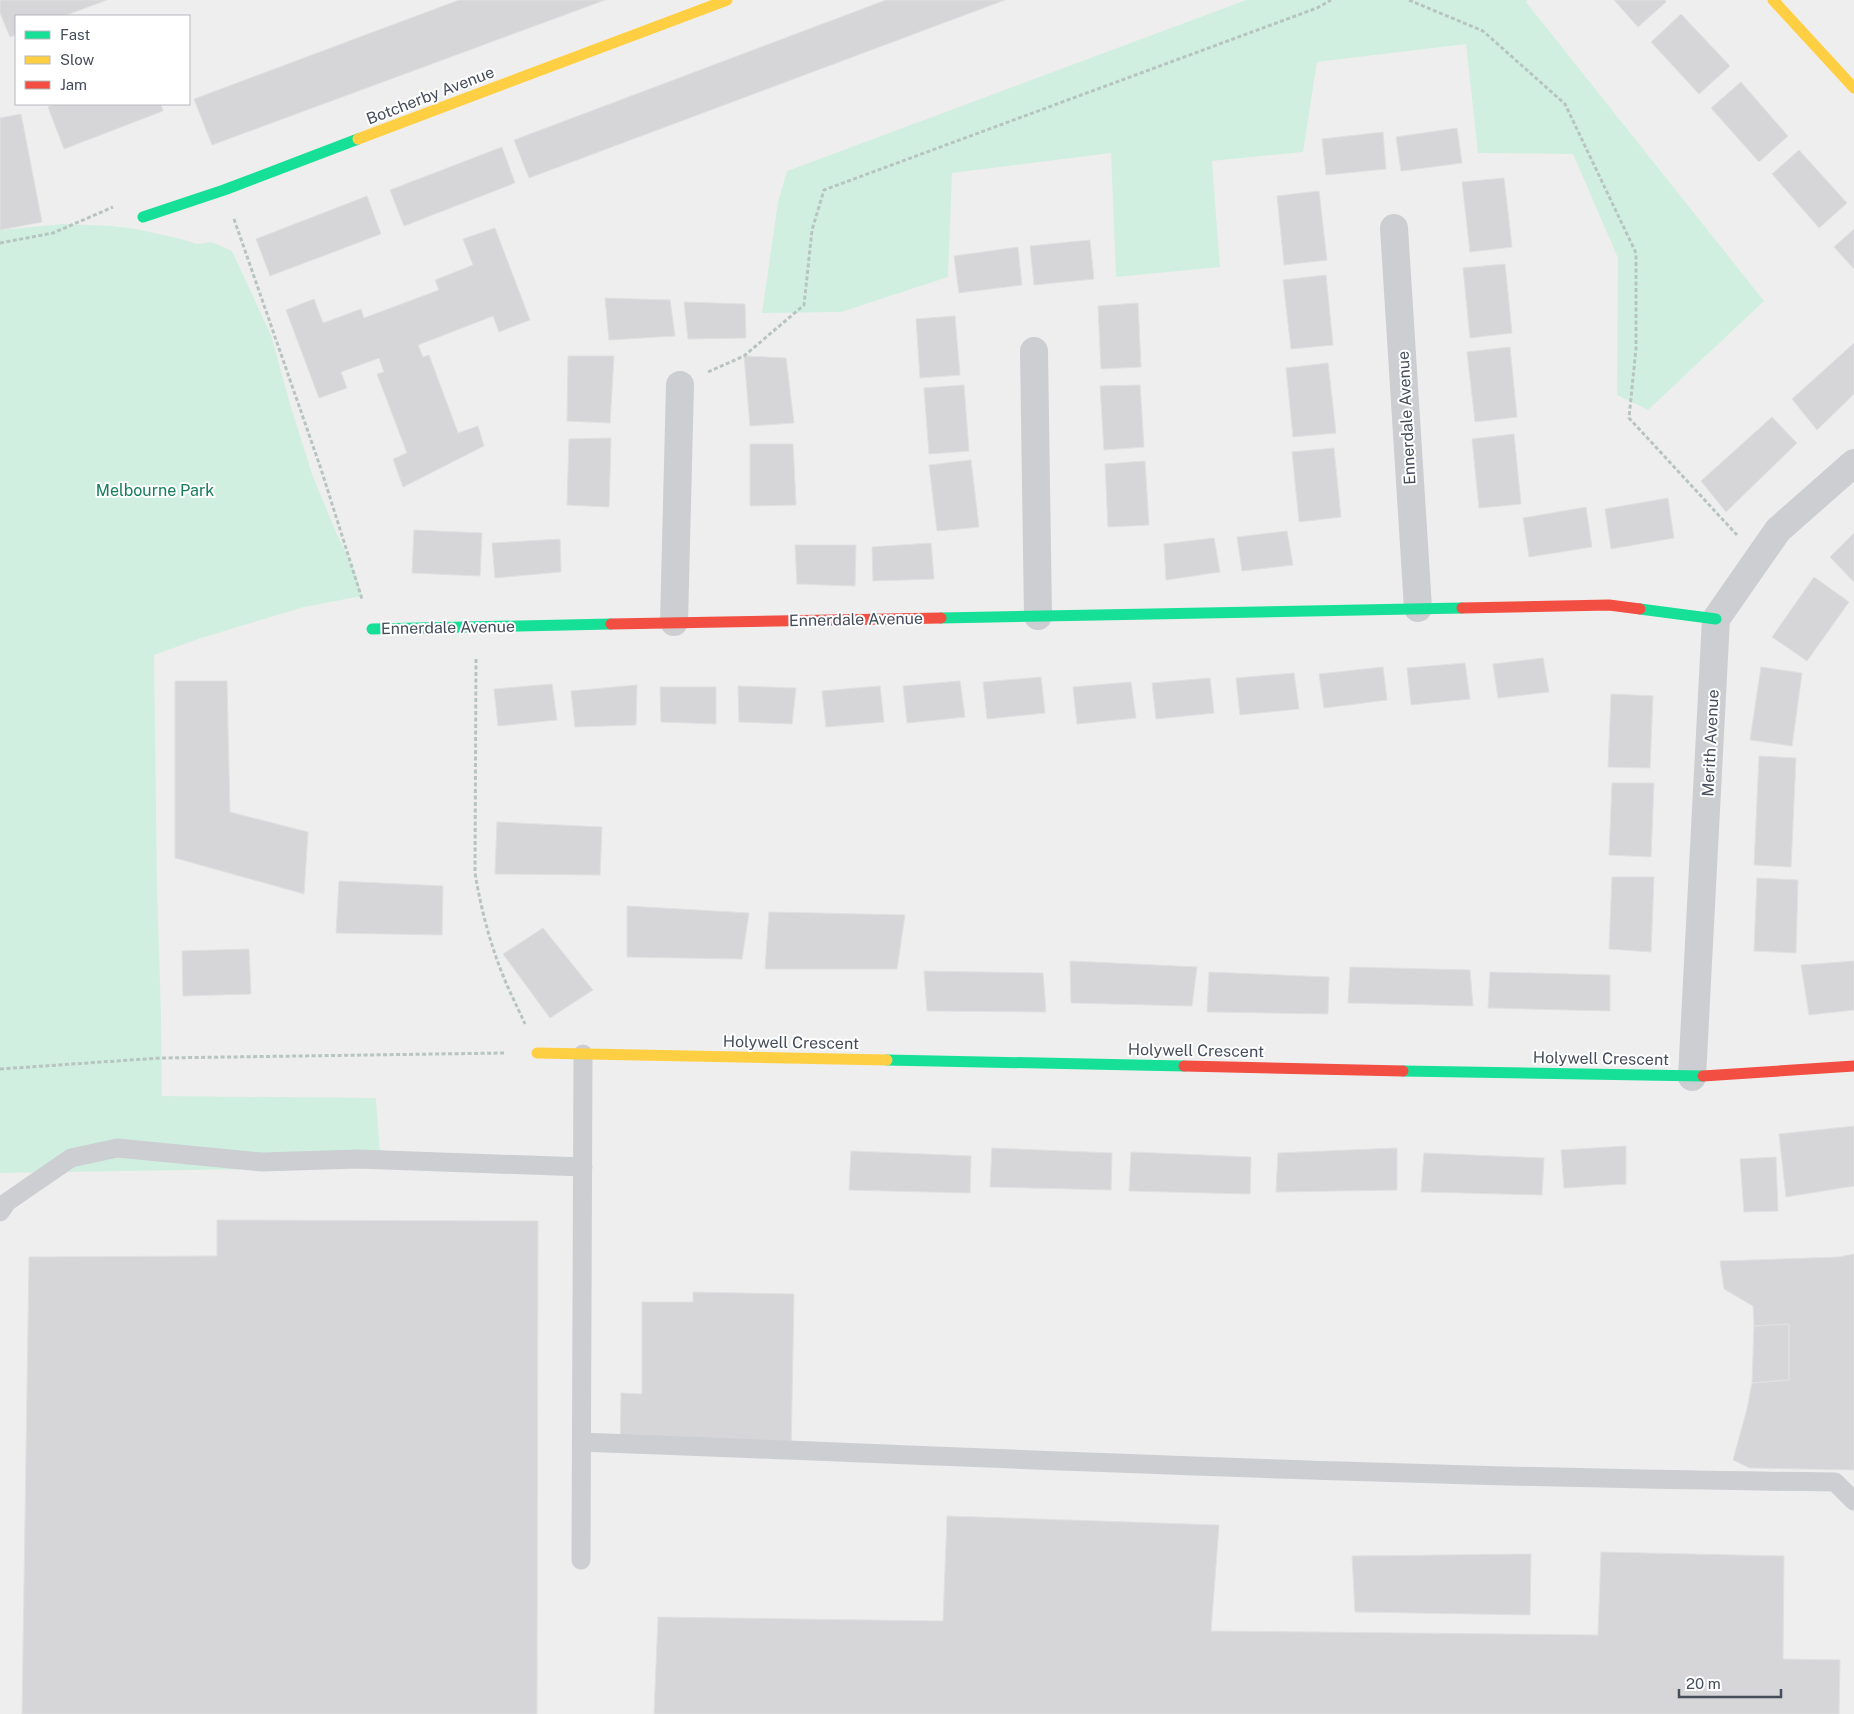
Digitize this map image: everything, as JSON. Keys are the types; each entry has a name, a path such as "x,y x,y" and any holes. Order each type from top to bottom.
{"street":[{"name":"Botcherby Avenue","path":"143,217 224,190 727,0"},
{"path":"1773,0 1854,88"},
{"name":"Ennerdale Avenue","path":"1394,228 1418,608"},
{"path":"1034,351 1038,616"},
{"path":"674,622 680,385"},
{"path":"1716,618 1778,530 1854,463"},
{"name":"Ennerdale Avenue","path":"372,628 1609,605 1716,618"},
{"name":"Merith Avenue","path":"1692,1077 1716,618"},
{"name":"Holywell Crescent","path":"537,1053 1692,1077 1854,1066"}],"lane":[{"path":"581,1560 583,1054"},
{"path":"0,1212 7,1202 71,1158 117,1148 262,1162 358,1159 583,1167"},
{"path":"582,1442 1288,1470 1620,1480 1835,1482 1854,1501"}],"path":[{"path":"680,385 744,356 804,305 812,230 824,190 1317,8 1331,0"},
{"path":"1409,0 1483,31 1565,104 1636,253 1636,348 1629,418 1759,559"},
{"path":"224,190 321,469 372,628"},
{"path":"0,243 53,233 134,197 143,217"},
{"path":"1,1070 160,1058 537,1053 490,941 480,901 476,874 476,626"}],"green space":[{"path":"1246,0 1528,0 1526,2 1764,301 1648,410 1617,395 1618,258 1573,154 1478,153 1466,44 1317,62 1303,152 1212,161 1220,267 1116,277 1111,153 952,173 948,277 841,312 762,313 778,202 787,171"},
{"name":"Melbourne Park","path":"63,224 136,229 197,244 212,242 232,251 271,335 313,477 355,572 362,596 304,607 201,638 154,655 162,1096 376,1098 381,1167 0,1173 0,230"}],"building":[{"path":"0,0 107,0 67,15 15,15 15,35 10,37 0,13"},
{"path":"459,0 605,0 212,145 194,99"},
{"path":"886,0 1005,0 529,178 514,140"},
{"path":"1614,0 1665,0 1666,2 1638,27"},
{"path":"1681,14 1730,66 1699,94 1651,42"},
{"path":"1741,82 1788,136 1759,162 1711,108"},
{"path":"53,105 161,105 163,111 64,149 48,107"},
{"path":"21,114 42,222 0,230 0,118"},
{"path":"1457,128 1462,163 1401,171 1396,137"},
{"path":"1383,132 1386,169 1326,175 1322,139"},
{"path":"502,147 515,183 404,226 390,190"},
{"path":"1799,150 1847,203 1819,228 1772,174"},
{"path":"1504,178 1512,247 1470,252 1462,182"},
{"path":"1319,191 1327,260 1284,265 1277,196"},
{"path":"367,196 381,234 270,276 256,239"},
{"path":"495,228 530,320 499,332 493,316 418,345 423,357 429,355 458,433 478,426 484,446 403,487 393,459 407,453 377,374 384,372 379,358 341,372 347,388 319,398 286,310 314,299 323,323 361,309 364,318 439,290 435,280 473,265 463,239"},
{"path":"1854,229 1854,269 1834,247"},
{"path":"1090,240 1094,279 1034,285 1030,246"},
{"path":"1018,247 1022,285 959,293 954,256"},
{"path":"1505,264 1512,333 1470,338 1463,268"},
{"path":"1326,275 1333,345 1291,349 1283,280"},
{"path":"605,298 670,300 675,336 609,340"},
{"path":"684,302 745,304 746,338 688,339"},
{"path":"1138,303 1141,367 1101,369 1098,306"},
{"path":"955,316 960,375 920,378 916,319"},
{"path":"1854,343 1854,394 1817,430 1792,399"},
{"path":"1510,347 1517,417 1475,422 1467,352"},
{"path":"568,356 614,356 610,423 567,421"},
{"path":"744,356 786,358 794,423 750,426"},
{"path":"1328,363 1336,433 1293,437 1286,368"},
{"path":"964,385 969,451 929,454 924,388"},
{"path":"1140,385 1144,447 1104,450 1100,386"},
{"path":"1772,417 1797,443 1726,512 1701,481"},
{"path":"1514,434 1521,504 1479,508 1472,439"},
{"path":"611,438 609,507 567,505 569,439"},
{"path":"750,444 793,444 796,505 750,506"},
{"path":"1334,448 1341,517 1299,522 1292,452"},
{"path":"971,460 979,527 937,531 929,465"},
{"path":"1145,461 1149,525 1108,527 1105,464"},
{"path":"1668,498 1674,538 1611,549 1605,509"},
{"path":"1586,507 1592,547 1529,557 1523,518"},
{"path":"414,530 482,533 480,576 412,573"},
{"path":"1287,531 1293,565 1242,571 1237,537"},
{"path":"1854,533 1854,582 1830,557"},
{"path":"1214,538 1220,572 1166,580 1164,544"},
{"path":"560,539 561,572 495,578 492,543"},
{"path":"931,543 934,579 873,581 872,547"},
{"path":"795,545 856,545 855,586 797,584"},
{"path":"1814,577 1849,602 1807,661 1772,637"},
{"path":"1543,658 1549,692 1498,698 1493,664"},
{"path":"1465,663 1470,699 1411,705 1407,668"},
{"path":"1383,667 1387,700 1324,708 1319,674"},
{"path":"1761,667 1802,673 1792,746 1750,740"},
{"path":"1294,673 1299,709 1240,715 1236,678"},
{"path":"1041,677 1045,713 987,719 983,682"},
{"path":"1210,678 1214,713 1156,719 1152,683"},
{"path":"175,681 227,681 230,812 308,832 304,894 175,858"},
{"path":"960,681 965,717 907,723 903,686"},
{"path":"1131,682 1136,718 1077,724 1073,687"},
{"path":"552,684 557,720 498,726 494,689"},
{"path":"637,685 636,725 575,727 571,691"},
{"path":"738,686 796,688 792,724 739,722"},
{"path":"880,686 884,722 826,727 822,691"},
{"path":"660,687 716,687 716,724 661,722"},
{"path":"1611,694 1653,696 1650,768 1608,767"},
{"path":"1759,756 1796,758 1791,867 1754,865"},
{"path":"1612,783 1654,783 1651,857 1609,855"},
{"path":"497,822 602,827 600,875 495,874"},
{"path":"1612,877 1654,877 1651,952 1609,949"},
{"path":"1757,878 1798,880 1796,953 1754,951"},
{"path":"339,881 443,886 442,935 336,933"},
{"path":"627,906 749,913 742,959 627,957"},
{"path":"769,912 905,915 897,969 765,969"},
{"path":"543,928 593,990 550,1018 503,954"},
{"path":"249,949 251,994 183,996 182,951"},
{"path":"1070,961 1197,967 1192,1006 1071,1003"},
{"path":"1854,961 1854,1010 1809,1015 1801,965"},
{"path":"1350,967 1470,970 1473,1006 1348,1003"},
{"path":"924,971 1043,973 1046,1012 927,1011"},
{"path":"1209,972 1329,977 1328,1014 1207,1012"},
{"path":"1490,972 1610,975 1610,1011 1488,1008"},
{"path":"1854,1126 1854,1186 1786,1197 1779,1134"},
{"path":"1626,1146 1626,1184 1564,1188 1561,1150"},
{"path":"992,1148 1112,1153 1111,1190 990,1187"},
{"path":"1397,1148 1397,1190 1276,1192 1278,1153"},
{"path":"851,1151 971,1156 970,1193 849,1190"},
{"path":"1131,1152 1251,1157 1250,1194 1129,1191"},
{"path":"1424,1153 1544,1158 1542,1195 1421,1192"},
{"path":"1776,1157 1778,1211 1744,1212 1740,1159"},
{"path":"217,1220 538,1221 537,1714 22,1714 29,1257 217,1256"},
{"path":"1854,1254 1854,1470 1750,1468 1733,1460 1752,1383 1789,1380 1789,1324 1754,1326 1753,1306 1724,1289 1720,1261 1839,1257"},
{"path":"693,1292 794,1294 791,1454 620,1451 621,1393 642,1394 642,1302 693,1302"},
{"path":"1789,1324 1789,1380 1752,1383 1754,1326"},
{"path":"947,1516 1219,1525 1211,1631 1598,1635 1601,1552 1784,1556 1783,1659 1840,1660 1839,1714 654,1714 658,1617 943,1621"},
{"path":"1531,1554 1530,1615 1355,1612 1352,1556"}],"traffic: fast":[{"path":"143,217 224,190 358,139"},
{"path":"941,618 1462,608"},
{"path":"1640,609 1716,619"},
{"path":"372,629 611,624"},
{"path":"887,1060 1184,1066"},
{"path":"1403,1071 1703,1076"}],"traffic: slow":[{"path":"358,139 727,0"},
{"path":"1773,0 1854,88"},
{"path":"537,1053 887,1060"}],"traffic: jam":[{"path":"1462,608 1609,605 1640,609"},
{"path":"611,624 941,618"},
{"path":"1184,1066 1403,1071"},
{"path":"1703,1076 1854,1066"}]}
